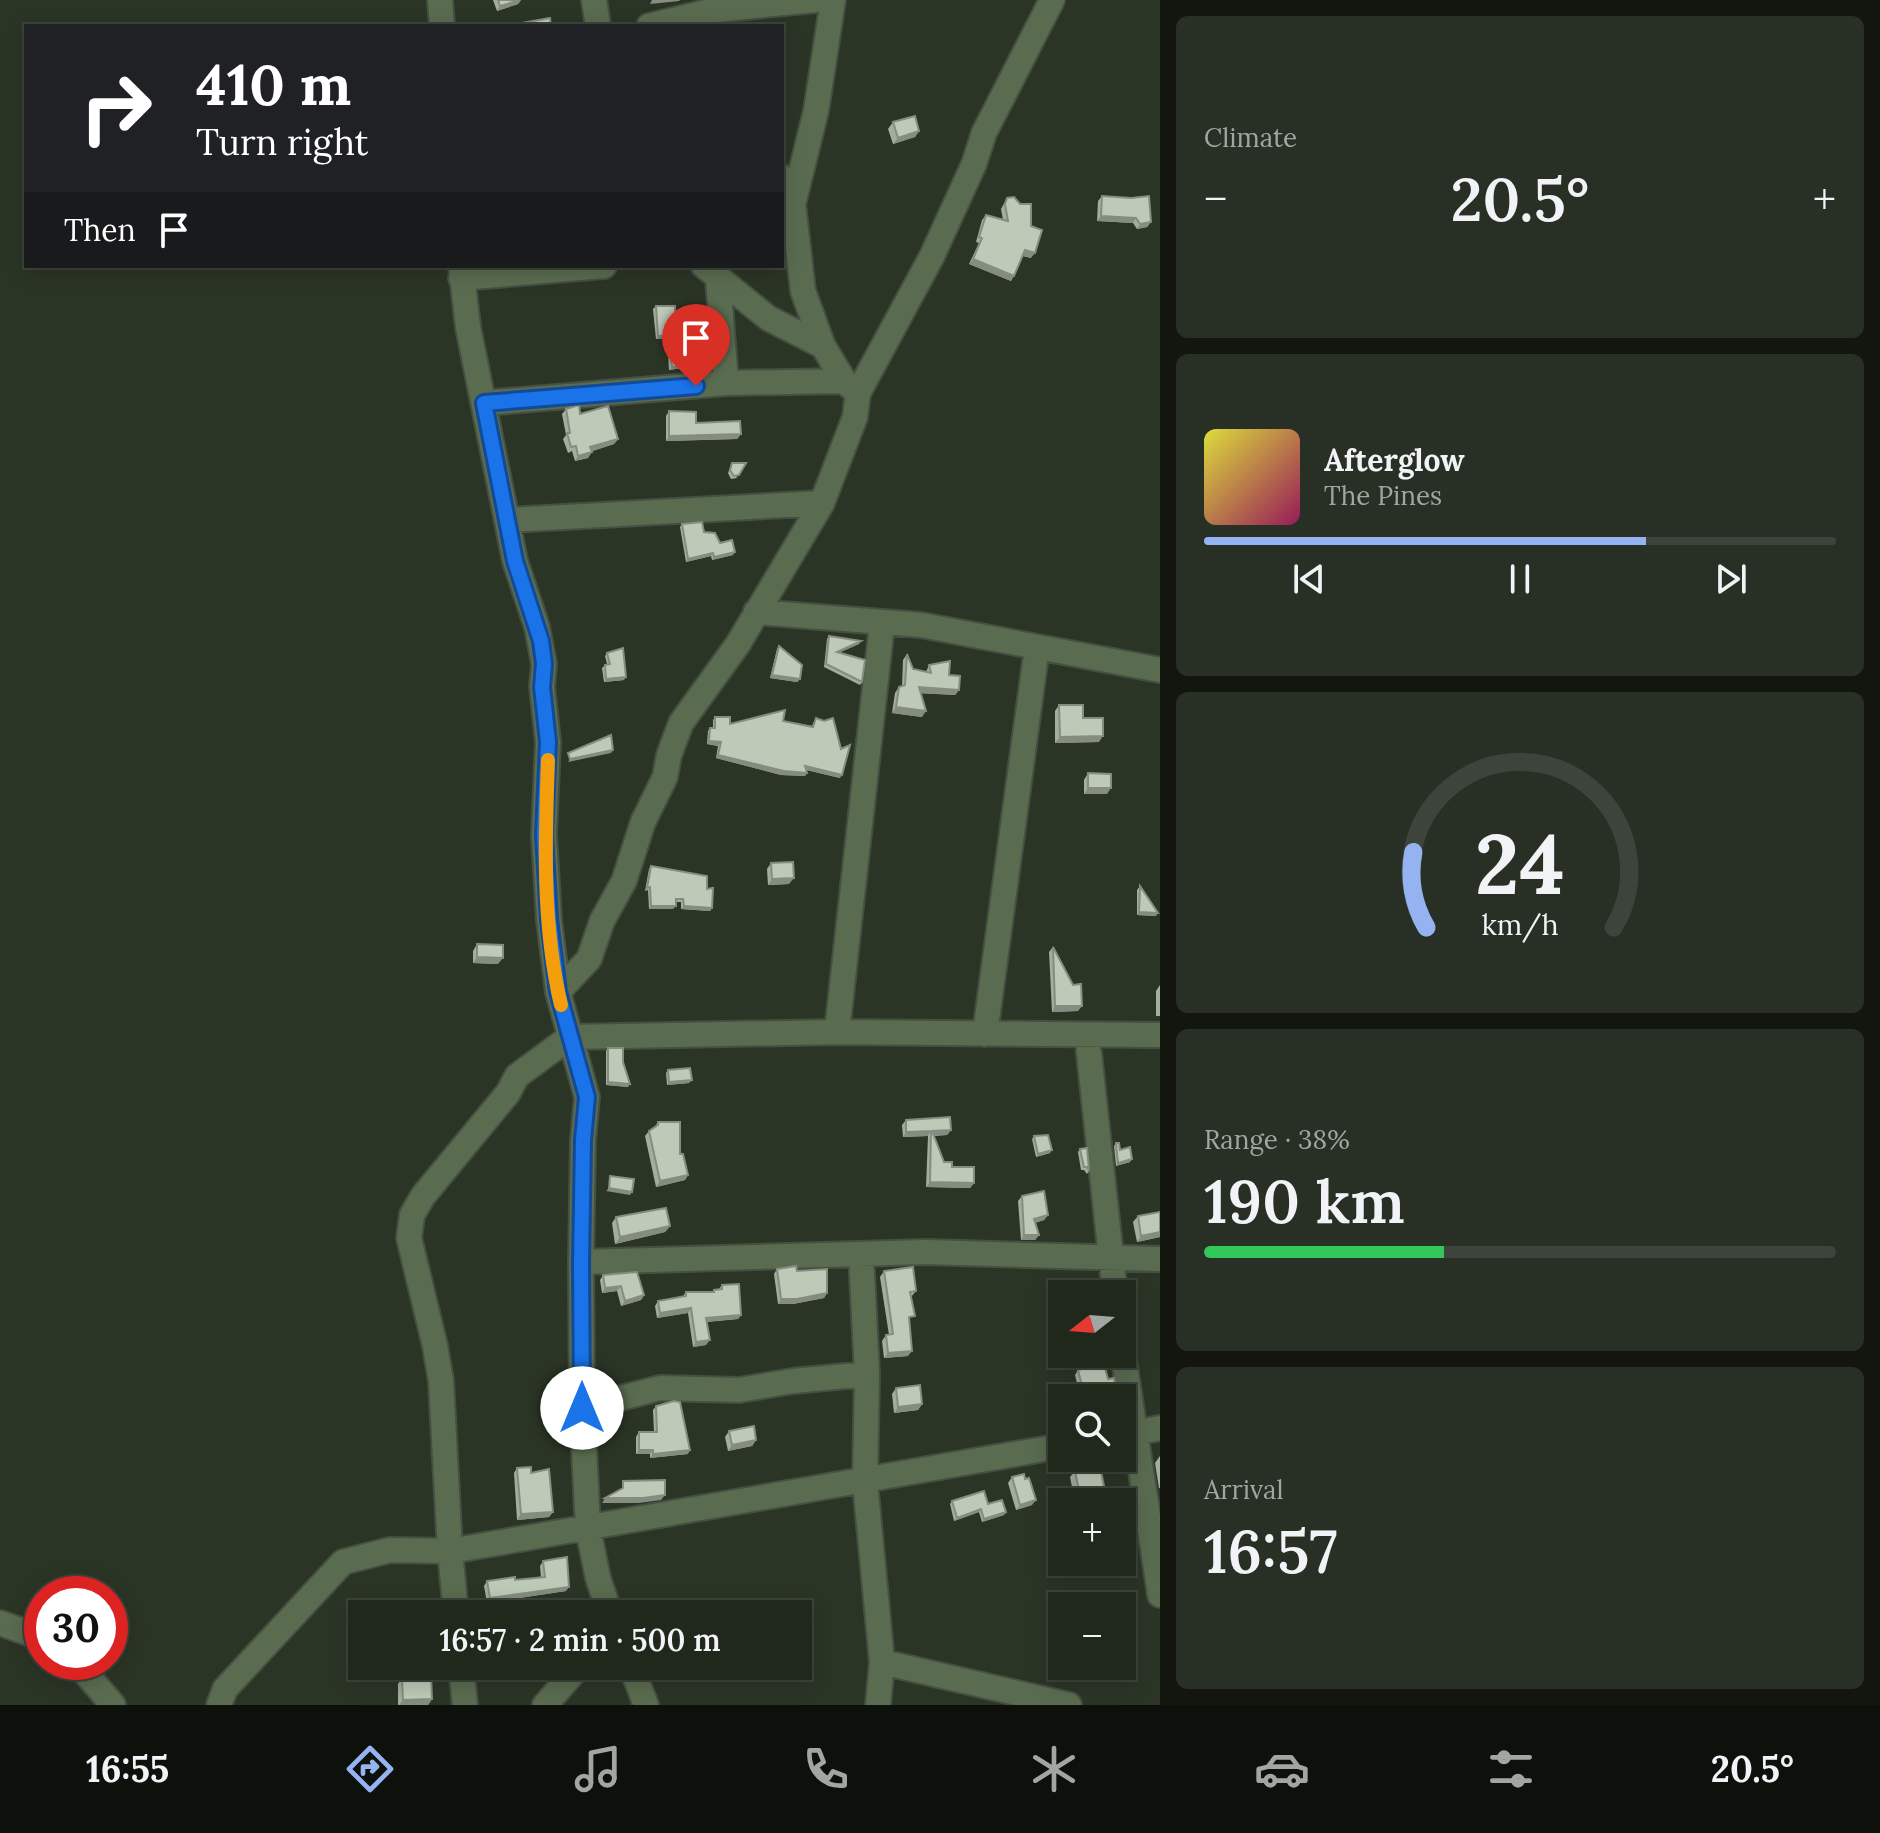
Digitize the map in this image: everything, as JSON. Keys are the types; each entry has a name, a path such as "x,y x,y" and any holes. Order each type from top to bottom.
{"street":[{"path":"440,0 442,24"},
{"path":"594,0 598,24"},
{"path":"659,24 717,12 815,0"},
{"path":"793,204 816,111 833,0"},
{"path":"851,387 932,256 974,164 984,133 1052,0"},
{"path":"558,992 589,959 602,921 624,881 643,822 665,777 669,755 681,723 738,644 822,503 855,417 851,387 823,346 803,291 793,204 784,182"},
{"path":"556,268 461,272 468,327 515,561 537,627 544,664 542,687 548,742 545,871 558,992 587,1097 583,1140 581,1262 582,1408 588,1529 605,1600"},
{"path":"711,272 768,318 823,346"},
{"path":"711,272 726,383"},
{"path":"484,403 726,383 851,387"},
{"path":"509,520 822,503"},
{"path":"756,612 921,625 1160,670"},
{"path":"837,1032 882,624"},
{"path":"985,1034 1037,647"},
{"path":"455,1600 441,1381 409,1238 412,1215 423,1196 508,1093 517,1076 570,1037 837,1032 1160,1035"},
{"path":"1087,1035 1113,1280"},
{"path":"581,1262 926,1252 1160,1259"},
{"path":"861,1254 867,1374 865,1482 882,1662 878,1705"},
{"path":"582,1408 660,1388 739,1390 867,1374"},
{"path":"1136,1432 1160,1428"},
{"path":"219,1705 225,1689 343,1562 390,1550 450,1551 588,1529 1048,1449"},
{"path":"1136,1472 1160,1595"},
{"path":"0,1623 24,1632"},
{"path":"882,1662 1069,1705"},
{"path":"91,1680 113,1705"},
{"path":"462,1680 465,1705"},
{"path":"545,1705 567,1680"},
{"path":"636,1680 646,1705"}],"building":[{"path":"498,0 520,0 500,6"},
{"path":"550,18 551,24 517,24"},
{"path":"915,116 919,131 898,138 893,122"},
{"path":"1102,196 1149,196 1151,222 1140,224 1136,218 1101,216"},
{"path":"1014,197 1020,204 1031,204 1031,226 1042,230 1035,253 1025,250 1014,276 973,259 982,238 979,237 986,215 1008,221 1005,204 1007,198"},
{"path":"656,306 675,306 675,322 680,323 685,365 672,367 669,335 658,336"},
{"path":"579,405 580,414 608,406 618,439 590,447 592,452 578,456 576,446 571,447 567,433 570,433 566,409"},
{"path":"669,411 696,412 696,423 740,421 741,434 669,436"},
{"path":"732,463 746,463 739,475 734,476 730,470"},
{"path":"702,522 704,532 715,533 720,543 732,540 735,552 688,559 682,524"},
{"path":"829,636 861,641 837,652 865,660 862,682 826,664"},
{"path":"779,646 802,665 800,679 772,675"},
{"path":"623,648 626,677 606,679 605,665 610,664 607,653"},
{"path":"907,654 913,669 931,673 929,665 950,661 949,675 960,676 959,690 919,687 926,711 896,707 899,687 905,685"},
{"path":"1059,705 1083,705 1083,718 1103,718 1103,736 1060,737"},
{"path":"785,710 783,721 813,727 816,718 824,721 833,718 841,749 850,745 842,775 805,766 807,773 784,771 718,755 721,742 709,741 710,728 715,728 715,717 730,717 730,724"},
{"path":"611,735 613,750 570,759 568,753"},
{"path":"1088,773 1111,774 1111,788 1088,788"},
{"path":"793,862 794,878 772,879 771,863"},
{"path":"651,866 707,876 707,889 713,888 712,908 684,906 683,899 676,899 676,906 651,906 650,887 647,888"},
{"path":"1140,886 1158,913 1139,912"},
{"path":"477,944 503,945 503,958 477,957"},
{"path":"1053,947 1073,985 1081,984 1082,1006 1055,1006"},
{"path":"608,1048 623,1048 623,1062 630,1084 608,1082"},
{"path":"690,1068 692,1080 669,1082 668,1070"},
{"path":"950,1117 951,1130 932,1131 944,1162 952,1162 952,1167 974,1167 974,1183 930,1182 931,1131 906,1132 906,1120"},
{"path":"658,1122 680,1122 680,1154 683,1154 688,1175 660,1181 649,1131"},
{"path":"1048,1135 1052,1150 1038,1154 1034,1136"},
{"path":"1116,1143 1119,1143 1120,1150 1130,1147 1132,1159 1118,1163"},
{"path":"1087,1148 1089,1171 1084,1167 1080,1149"},
{"path":"610,1176 634,1179 632,1192 609,1188"},
{"path":"1044,1191 1048,1215 1034,1219 1039,1235 1024,1235 1022,1196"},
{"path":"666,1208 670,1226 620,1237 616,1217"},
{"path":"1160,1212 1160,1232 1141,1236 1138,1216"},
{"path":"796,1266 797,1271 827,1269 827,1293 781,1299 777,1269"},
{"path":"913,1267 916,1291 910,1292 915,1316 909,1317 912,1351 888,1353 886,1335 893,1334 884,1271"},
{"path":"637,1272 644,1295 625,1301 621,1286 605,1288 603,1275"},
{"path":"739,1284 741,1315 706,1318 710,1340 696,1342 691,1308 660,1313 658,1301 686,1296 686,1292 714,1292 722,1289 722,1285"},
{"path":"1105,1368 1108,1379 1114,1378 1115,1384 1082,1384 1078,1370"},
{"path":"920,1385 922,1404 898,1407 896,1388"},
{"path":"680,1402 690,1450 653,1454 653,1450 639,1450 639,1432 657,1432 656,1406"},
{"path":"754,1426 756,1440 732,1445 729,1431"},
{"path":"531,1467 531,1473 549,1469 553,1512 521,1514 517,1468"},
{"path":"1075,1472 1101,1472 1104,1488 1078,1488"},
{"path":"1024,1474 1025,1479 1029,1478 1036,1500 1020,1505 1012,1477"},
{"path":"665,1480 665,1495 605,1498 623,1488 623,1481"},
{"path":"984,1491 988,1504 1002,1500 1006,1512 984,1519 981,1509 957,1518 952,1501"},
{"path":"567,1557 569,1587 490,1598 487,1581 545,1577 543,1561"},
{"path":"402,1680 431,1680 432,1699 403,1700"}],"slow traffic":[{"path":"548,760 545,871 553,965 561,1005"}],"route":[{"path":"582,1408 581,1262 583,1140 587,1097 553,965 545,871 548,742 541,641 515,561 484,403 696,386"}]}
